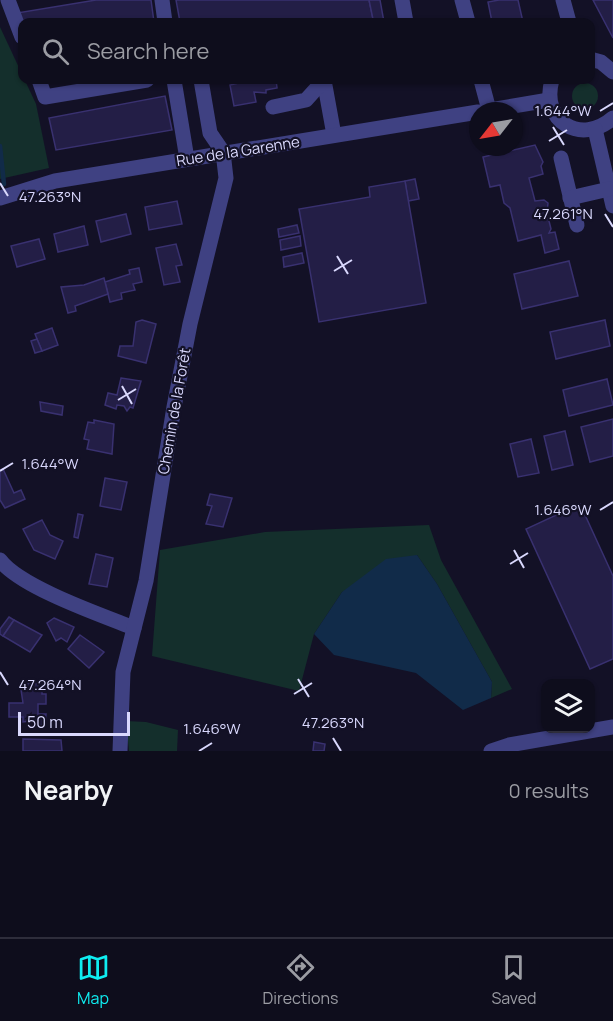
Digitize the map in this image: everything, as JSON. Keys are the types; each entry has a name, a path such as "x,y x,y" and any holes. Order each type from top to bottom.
{"street":[{"path":"8,0 18,26"},
{"path":"162,0 164,18"},
{"path":"402,0 405,18"},
{"path":"462,0 467,18"},
{"path":"563,0 568,18"},
{"path":"595,60 613,72"},
{"path":"40,84 45,97 123,84"},
{"path":"175,84 187,159"},
{"path":"202,84 210,133 223,152"},
{"path":"273,107 306,100 320,84"},
{"path":"325,84 334,135"},
{"path":"482,84 487,102"},
{"path":"551,84 549,100 553,112 566,125 583,131 595,129 613,118"},
{"path":"523,104 549,100"},
{"name":"Rue de la Garenne","path":"0,198 56,181 469,113"},
{"path":"595,129 613,206"},
{"name":"Chemin de la Forêt","path":"120,751 123,672 146,582 174,407 190,324 226,178 223,152"},
{"path":"561,158 577,225"},
{"path":"570,198 609,189"},
{"path":"0,560 16,576 134,628"},
{"path":"491,751 509,745 613,727"}],"green space":[{"path":"0,27 18,66 18,84 27,84 36,104 49,168 0,179"},
{"path":"580,84 590,84 597,91 597,101 590,108 580,108 573,101 573,91"},
{"path":"429,525 441,560 512,689 491,698 492,682 437,584 417,555 342,592 314,634 299,691 152,656 160,550 265,532"},
{"path":"126,721 146,722 178,730 177,751 129,751"}],"water":[{"path":"417,555 437,584 492,682 491,698 463,710 416,673 334,655 314,634 342,592 386,559"}],"building":[{"path":"96,0 151,0 153,18 20,18 17,13"},
{"path":"176,0 369,0 373,18 179,18"},
{"path":"369,0 380,0 383,18 373,18"},
{"path":"518,0 522,18 491,18 488,2"},
{"path":"593,0 613,0 613,38"},
{"path":"276,84 277,88 266,90 266,93 254,92 256,102 234,106 230,85"},
{"path":"165,96 172,130 56,150 49,118"},
{"path":"535,145 543,162 541,166 543,174 529,178 535,201 544,200 548,203 547,213 551,229 549,233 555,232 559,249 545,253 541,235 518,241 510,208 504,203 500,185 490,187 483,157 523,156 523,148"},
{"path":"415,179 419,199 408,201 405,181"},
{"path":"405,181 426,303 319,322 299,209 370,197 369,187"},
{"path":"177,201 182,224 149,230 145,207"},
{"path":"126,214 131,234 101,242 96,221"},
{"path":"297,225 299,233 279,237 278,229"},
{"path":"84,226 88,245 58,252 54,234"},
{"path":"300,236 301,246 281,250 280,240"},
{"path":"39,239 45,259 17,267 11,246"},
{"path":"176,244 182,265 176,266 180,282 164,285 156,248"},
{"path":"302,253 304,263 284,267 283,257"},
{"path":"569,261 578,296 522,309 514,274"},
{"path":"139,268 142,282 133,284 135,290 121,293 122,299 110,302 105,282 130,274 129,270"},
{"path":"104,278 108,294 75,306 76,311 68,313 61,287 84,285"},
{"path":"142,320 156,324 146,363 118,356 120,346 133,346 136,322"},
{"path":"605,320 610,346 556,359 550,332"},
{"path":"52,328 58,345 42,351 35,334"},
{"path":"37,339 42,351 35,353 31,341"},
{"path":"121,378 141,381 133,408 130,407 127,411 124,406 117,405 116,409 105,405 108,393 117,395"},
{"path":"607,379 613,405 569,416 563,390"},
{"path":"40,402 63,406 62,415 41,411"},
{"path":"613,419 613,456 590,462 581,427"},
{"path":"94,420 114,424 112,454 87,449 89,440 84,439 88,422 94,423"},
{"path":"565,431 573,465 552,470 544,436"},
{"path":"531,439 539,473 518,477 510,444"},
{"path":"3,469 14,493 21,490 25,499 5,508 0,500 0,470"},
{"path":"105,478 127,482 121,510 100,506"},
{"path":"210,494 232,498 223,527 206,524 212,506 207,505"},
{"path":"580,504 613,576 613,659 590,669 526,529"},
{"path":"78,514 83,515 78,538 74,537"},
{"path":"42,520 50,535 63,541 55,559 34,550 23,529"},
{"path":"96,554 113,558 107,587 89,584"},
{"path":"9,617 14,620 3,636 0,634 0,629"},
{"path":"54,618 74,627 67,642 61,638 56,641 47,623"},
{"path":"14,620 42,635 30,652 3,636"},
{"path":"80,635 104,652 89,668 68,649"},
{"path":"20,683 42,684 42,694 46,694 46,704 38,704 38,714 46,714 45,725 37,725 38,720 23,722 23,717 9,717 9,703 23,703"},
{"path":"23,739 61,740 62,751 23,751"},
{"path":"314,742 325,744 324,751 313,751"}],"waterway":[{"path":"0,146 4,184"}]}
